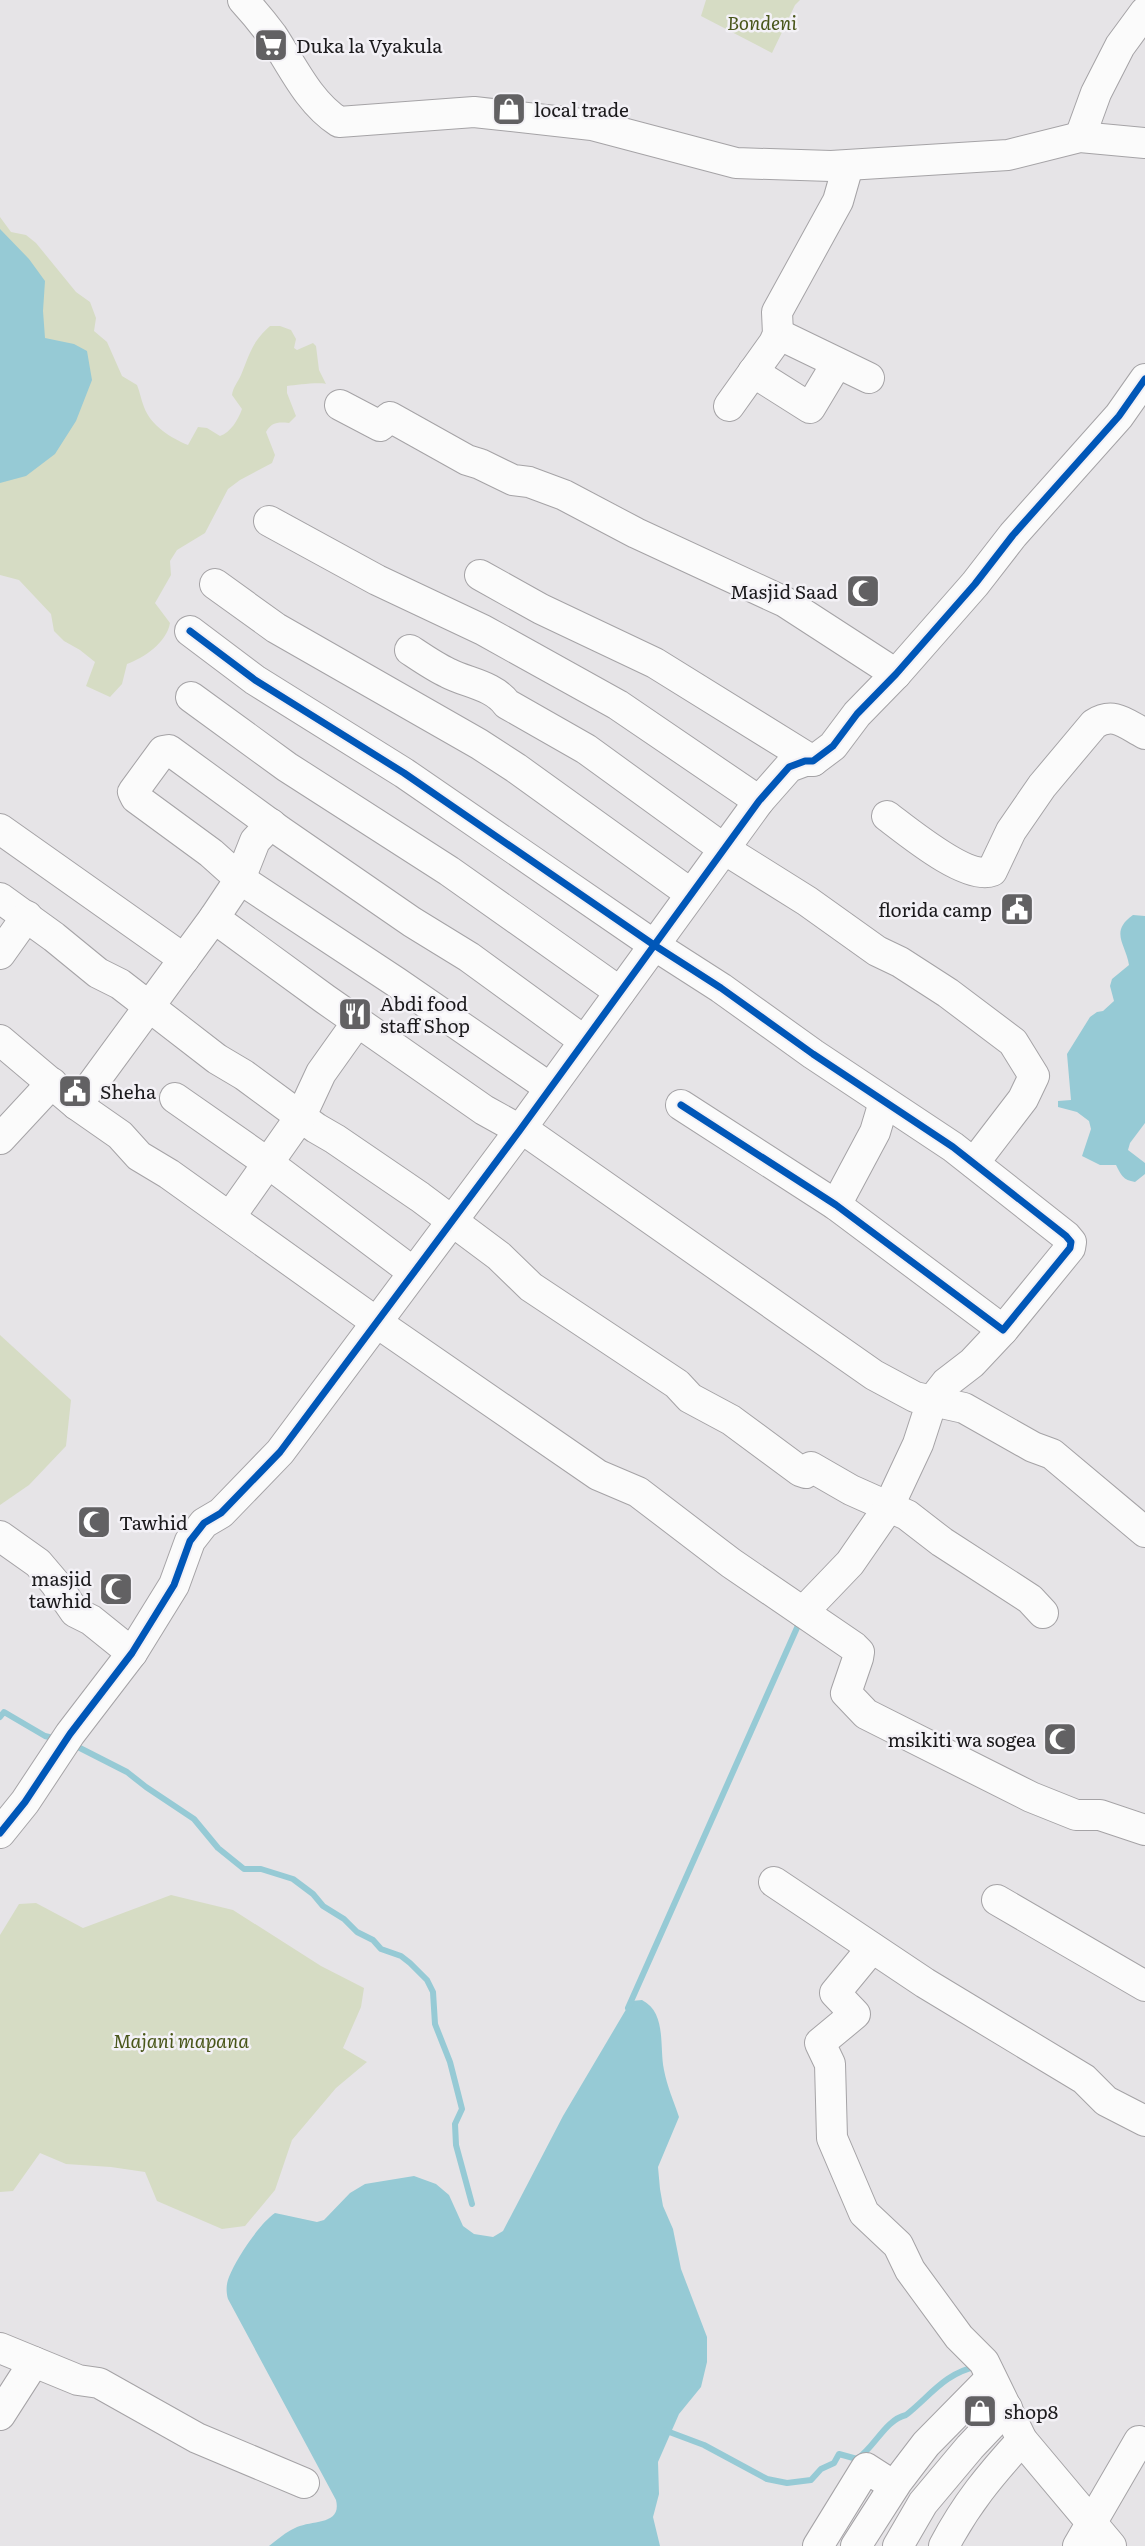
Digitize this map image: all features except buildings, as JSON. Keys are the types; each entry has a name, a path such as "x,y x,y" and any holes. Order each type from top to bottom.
{"street":[{"path":"243,0 271,35 291,68 323,111 339,122 474,112 592,125 736,163 848,166 1008,155 1080,137 1145,143"},
{"path":"1080,137 1096,93 1120,46 1145,12"},
{"path":"729,406 778,334 777,312 838,201 848,166"},
{"path":"778,334 869,378"},
{"path":"753,372 810,408 836,363"},
{"path":"0,1833 132,1653 174,1585 197,1532 220,1513 280,1452 759,801 789,767 813,761 827,752 857,714 896,674 1118,416 1145,379"},
{"path":"340,405 370,418 380,426 390,417 467,460 513,480 529,482 564,495 636,533 785,602 896,674"},
{"path":"269,521 377,580 483,629 618,705 759,801"},
{"path":"480,575 541,609 655,663 813,761"},
{"path":"215,584 276,628 507,762 691,894"},
{"path":"190,631 256,680 404,773 974,1163 1071,1242 1070,1248 1003,1330 972,1363 946,1383 932,1401 898,1511 850,1563 808,1616"},
{"path":"410,650 448,674 499,695 507,704 586,749 724,849 807,901 877,951 900,962 948,993 1013,1042 1034,1076 1023,1099 974,1163"},
{"path":"191,697 287,767 449,871 620,992"},
{"path":"887,816 940,854 972,871 985,874 992,872 1011,831 1042,786 1094,724 1112,717 1145,734"},
{"path":"550,1088 240,879 211,853 136,798 133,792 138,784 163,751 169,750 412,922 469,957 583,1040"},
{"path":"77,1105 214,918 240,879 255,841 271,824"},
{"path":"0,829 184,960"},
{"path":"0,898 98,973 120,984 217,1059 419,1197 499,1256 531,1287 677,1384 690,1398 731,1420 800,1471 806,1473 811,1468 898,1511 1030,1599 1043,1614"},
{"path":"0,954 26,916"},
{"path":"214,918 484,1110 520,1129 834,1349 915,1397 964,1408 1034,1447 1052,1454 1145,1532"},
{"path":"230,1217 301,1116 321,1073 358,1021"},
{"path":"0,1040 77,1105 120,1135 139,1156 169,1174 376,1322 598,1475 638,1492 731,1563 859,1652 846,1693 866,1714 1031,1797 1076,1815 1100,1815 1145,1830"},
{"path":"0,1139 52,1083"},
{"path":"175,1098 268,1163 412,1272"},
{"path":"836,1205 874,1132 884,1102"},
{"path":"681,1105 836,1205 1003,1330"},
{"path":"0,1536 38,1563 75,1612 91,1619 132,1653"},
{"path":"775,1882 925,1983 1084,2079 1106,2101 1145,2121"},
{"path":"997,1900 1145,1986"},
{"path":"872,1948 835,1993 855,2014 820,2043 830,2064 832,2138 864,2213 898,2245 910,2270 959,2337 984,2362 1022,2440 1085,2534 1111,2546"},
{"path":"0,2348 78,2380 99,2384 197,2438 304,2483"},
{"path":"0,2416 34,2362"},
{"path":"856,2546 894,2486 926,2444 991,2378"},
{"path":"898,2546 923,2503 970,2447 1007,2409"},
{"path":"944,2546 984,2481 1022,2440"},
{"path":"1085,2534 1143,2440"},
{"path":"818,2546 866,2468 894,2486"}],"green space":[{"name":"Bondeni","path":"706,0 800,0 772,53 701,16"},
{"path":"0,217 11,232 26,235 36,243 76,292 90,302 96,318 94,331 107,342 122,376 137,385 151,420 175,439 188,445 198,427 207,428 220,436 231,429 242,409 232,395 233,389 255,343 270,326 291,330 296,339 294,348 297,350 313,343 316,346 319,370 326,384 287,386 296,416 289,423 273,424 266,432 275,455 272,463 228,489 205,533 177,550 170,561 171,575 155,603 170,623 168,630 154,648 127,664 122,684 110,697 86,686 95,662 54,631 51,614 19,580 0,575"},
{"path":"0,1335 71,1400 66,1446 29,1485 0,1505"},
{"name":"Majani mapana","path":"171,1895 233,1910 321,1966 364,1988 361,2007 343,2048 367,2062 336,2088 292,2140 275,2190 245,2226 222,2229 157,2201 145,2172 66,2164 40,2153 13,2191 0,2192 0,1935 19,1904 36,1903 83,1928"}],"water":[{"path":"0,229 29,259 45,281 45,338 74,344 87,351 92,380 76,421 55,454 26,476 0,483"},
{"path":"1133,915 1145,916 1145,1123 1128,1150 1145,1163 1145,1174 1135,1182 1123,1176 1116,1165 1100,1165 1082,1156 1091,1129 1089,1121 1077,1112 1058,1107 1058,1101 1071,1100 1067,1054 1090,1017 1103,1011 1114,1001 1110,986 1112,979 1129,965 1120,933 1126,921"},
{"path":"642,2000 650,2006 659,2022 664,2070 679,2117 658,2167 663,2206 673,2229 681,2269 707,2337 707,2362 701,2387 679,2414 658,2462 659,2494 653,2517 660,2546 269,2546 293,2529 331,2518 337,2508 336,2500 228,2299 228,2280 249,2242 275,2213 317,2222 324,2220 350,2193 365,2184 414,2176 436,2184 449,2195 463,2226 474,2234 493,2237 503,2231 563,2116 631,2001"}],"waterway":[{"path":"628,2008 800,1621"},
{"path":"0,1717 4,1712 45,1736 57,1739"},
{"path":"74,1745 127,1772 194,1819 218,1848 244,1869 261,1869 293,1879 357,1932 373,1940 381,1949 401,1956 427,1980 433,1992 435,2024 450,2062 462,2109 455,2124 456,2145 472,2204"},
{"path":"664,2430 704,2445 767,2479 787,2483 811,2480 821,2469 834,2463 839,2454 857,2459 892,2422 906,2415 938,2386 956,2374 976,2367"}],"cycle path":[{"path":"0,1833 132,1653 174,1585 190,1541 204,1523 221,1513 280,1452 520,1130 759,801 789,767 813,761 833,746 857,714 896,674 975,584 1013,535 1119,416 1145,379"},
{"path":"190,631 255,680 404,773 953,1147 1066,1236 1071,1242 1070,1248 1003,1330 836,1205 681,1105"}],"place":[{"name":"Duka la Vyakula","path":"271,45"},
{"name":"local trade","path":"509,109"},
{"name":"Masjid Saad","path":"863,591"},
{"name":"florida camp","path":"1017,909"},
{"name":"Abdi food staff Shop","path":"355,1014"},
{"name":"Sheha","path":"75,1091"},
{"name":"Tawhid","path":"94,1522"},
{"name":"masjid tawhid","path":"116,1589"},
{"name":"msikiti wa sogea","path":"1060,1739"},
{"name":"shop8","path":"980,2411"}]}
